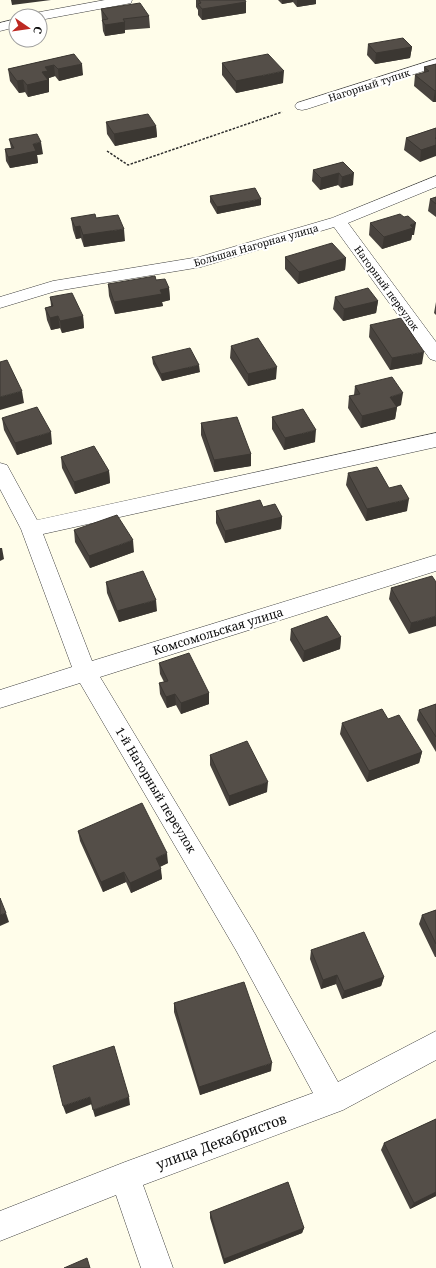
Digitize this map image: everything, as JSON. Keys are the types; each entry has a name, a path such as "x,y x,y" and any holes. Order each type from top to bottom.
{"street":[{"path":"48,15 126,0"},
{"name":"Нагорный тупик","path":"302,106 436,63"},
{"name":"Большая Нагорная улица","path":"0,303 53,286 201,262 338,221 436,181"},
{"name":"Нагорный переулок","path":"338,221 436,355"},
{"path":"31,528 436,440"},
{"name":"1-й Нагорный переулок","path":"0,470 31,528 85,672 242,936 333,1100"},
{"name":"Комсомольская улица","path":"0,699 436,563"},
{"name":"улица Декабристов","path":"0,1226 125,1177 333,1100 436,1045"},
{"path":"125,1177 157,1268"}],"path":[{"path":"107,151 128,165 302,106"}],"building":[{"path":"199,0 245,0 246,2 202,9 198,4 201,3"},
{"path":"140,3 149,16 123,19 125,22 105,25 102,20 108,19 101,9"},
{"path":"403,38 412,47 376,53 368,44"},
{"path":"74,54 82,64 58,69 54,65 45,67 48,71 42,72 48,80 27,85 23,80 17,81 8,69"},
{"path":"268,54 284,71 236,81 222,63"},
{"path":"436,64 435,91 415,75 429,71 424,67"},
{"path":"148,114 156,126 114,134 106,122"},
{"path":"436,128 436,145 421,150 406,138"},
{"path":"37,134 41,142 33,144 36,151 8,157 5,149 14,148 9,139"},
{"path":"343,162 354,173 342,177 339,173 321,178 313,170"},
{"path":"255,188 261,199 217,207 210,196"},
{"path":"436,197 436,204 430,199"},
{"path":"95,214 96,218 118,215 124,229 83,235 80,226 75,227 71,218"},
{"path":"400,214 404,217 408,216 416,223 410,225 413,228 384,237 370,223"},
{"path":"332,243 346,258 299,272 285,257"},
{"path":"155,276 156,280 165,279 169,288 160,290 162,294 114,302 108,284"},
{"path":"368,288 378,301 344,309 335,297"},
{"path":"72,293 83,316 60,321 58,316 50,318 45,308 53,306 50,297"},
{"path":"401,318 424,352 392,358 370,325"},
{"path":"258,338 277,367 248,374 231,346"},
{"path":"190,348 199,365 161,374 152,357"},
{"path":"7,360 22,391 0,397 0,362"},
{"path":"392,377 403,393 390,397 397,407 362,416 349,396 360,394 355,386"},
{"path":"37,407 51,432 15,443 2,418"},
{"path":"303,409 316,430 285,438 272,417"},
{"path":"237,417 251,454 214,460 201,423"},
{"path":"94,446 109,471 74,482 61,457"},
{"path":"377,467 389,488 401,485 409,499 367,509 348,473"},
{"path":"260,500 263,507 275,504 282,517 225,531 216,511"},
{"path":"117,515 133,540 89,556 74,530"},
{"path":"143,571 156,600 117,611 106,582"},
{"path":"432,576 436,582 436,616 411,623 391,588"},
{"path":"327,616 341,637 304,651 291,629"},
{"path":"189,653 209,693 181,703 175,694 166,697 159,683 168,681 159,663"},
{"path":"436,704 436,737 419,710"},
{"path":"382,709 388,719 399,715 422,752 369,771 342,723"},
{"path":"247,741 268,782 229,796 210,755"},
{"path":"142,803 167,853 156,858 161,869 130,883 124,872 101,882 78,831"},
{"path":"0,898 6,913 0,915"},
{"path":"436,910 436,944 422,915"},
{"path":"364,932 384,977 344,991 337,975 323,980 311,950"},
{"path":"244,982 272,1063 199,1087 174,1003"},
{"path":"114,1046 129,1097 93,1110 90,1097 63,1106 53,1066"},
{"path":"436,1119 436,1192 414,1203 384,1143"},
{"path":"288,1182 304,1228 224,1259 210,1212"},
{"path":"87,1258 90,1268 64,1268"}]}
